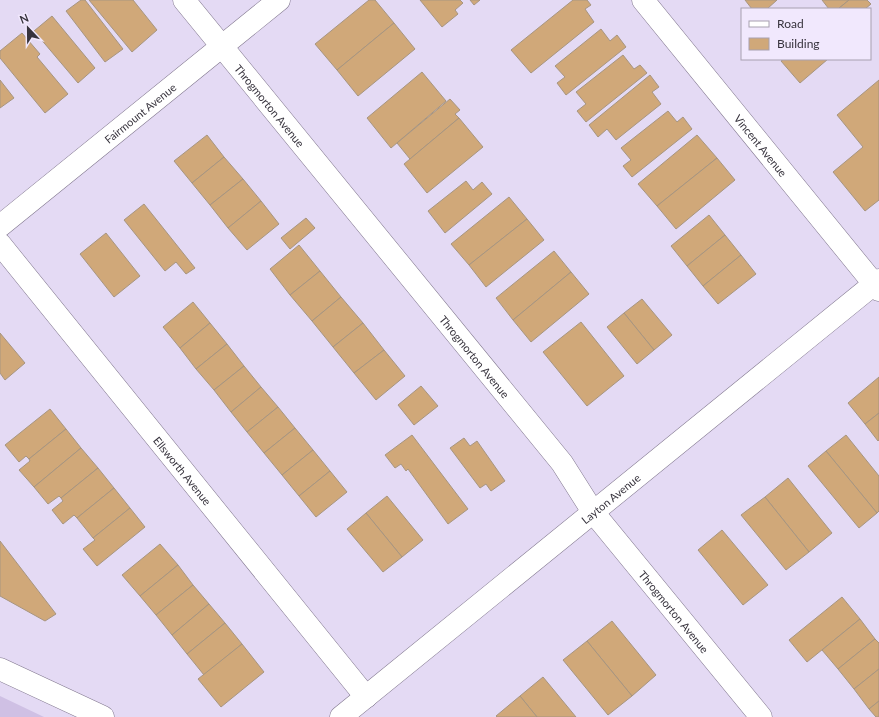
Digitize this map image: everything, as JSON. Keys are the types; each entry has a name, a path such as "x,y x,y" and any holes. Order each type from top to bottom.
{"street":[{"name":"Throgmorton Avenue","path":"184,0 562,464 593,512 761,717"},
{"name":"Fairmount Avenue","path":"0,226 279,0"},
{"name":"Vincent Avenue","path":"643,0 877,285"},
{"name":"Ellsworth Avenue","path":"0,244 366,697"},
{"name":"Layton Avenue","path":"341,717 593,512 877,285"},
{"path":"0,669 103,717"}],"shaded area":[{"path":"0,696 44,717 0,717"}],"building":[{"path":"81,0 85,0 123,49 105,62 66,11"},
{"path":"89,0 133,0 157,30 132,52"},
{"path":"369,0 375,0 394,23 337,70 315,44"},
{"path":"420,0 460,0 463,3 455,10 458,14 442,27"},
{"path":"470,0 480,0 474,5"},
{"path":"573,0 587,0 591,5 585,9 594,22 531,73 511,50"},
{"path":"745,0 777,0 768,8 751,8"},
{"path":"822,0 849,0 839,8 828,8"},
{"path":"849,0 867,0 871,4 866,8 839,8"},
{"path":"52,16 95,68 78,83 34,31"},
{"path":"394,23 415,49 358,96 337,70"},
{"path":"601,29 610,41 617,35 626,47 566,95 557,83 565,77 555,66"},
{"path":"22,33 40,54 37,57 68,94 45,113 0,58 0,51"},
{"path":"623,55 634,69 640,65 647,73 586,122 577,111 586,104 576,92"},
{"path":"782,60 827,60 800,83 781,61"},
{"path":"422,72 446,101 391,148 367,118"},
{"path":"650,75 659,87 652,92 661,104 616,140 607,129 598,137 589,125"},
{"path":"0,80 14,98 0,108"},
{"path":"879,80 879,200 865,211 833,172 863,147 837,115"},
{"path":"450,99 460,110 455,114 459,118 410,159 397,143"},
{"path":"668,111 677,122 683,117 692,129 632,177 623,166 631,160 621,148"},
{"path":"459,118 483,147 427,193 404,164"},
{"path":"207,135 224,157 192,183 174,161"},
{"path":"697,135 717,158 657,206 638,184"},
{"path":"224,157 243,179 210,205 192,183"},
{"path":"717,158 735,180 676,229 657,206"},
{"path":"243,179 261,201 228,228 210,205"},
{"path":"466,181 473,190 482,182 492,194 445,233 428,211"},
{"path":"509,197 527,219 469,265 451,244"},
{"path":"261,201 279,224 247,250 228,228"},
{"path":"144,204 195,268 186,274 176,262 165,271 124,220"},
{"path":"709,215 725,235 687,266 671,246"},
{"path":"306,218 315,228 290,249 281,238"},
{"path":"527,219 544,240 486,287 469,265"},
{"path":"106,233 140,276 114,297 80,254"},
{"path":"725,235 741,255 703,286 687,266"},
{"path":"299,245 320,271 290,295 270,269"},
{"path":"554,251 571,272 513,320 496,298"},
{"path":"741,255 756,274 718,304 703,286"},
{"path":"320,271 341,297 312,321 290,295"},
{"path":"571,272 589,294 531,342 513,320"},
{"path":"341,297 363,323 333,347 312,321"},
{"path":"642,299 672,335 654,350 624,313"},
{"path":"193,302 210,323 180,348 163,327"},
{"path":"624,313 654,350 637,364 607,327"},
{"path":"581,322 624,376 587,406 543,352"},
{"path":"210,323 227,344 196,369 180,348"},
{"path":"363,323 384,350 354,373 333,347"},
{"path":"0,333 25,363 5,380 0,373"},
{"path":"227,344 244,366 214,390 196,369"},
{"path":"384,350 405,376 376,400 354,373"},
{"path":"244,366 261,387 231,412 214,390"},
{"path":"879,377 879,413 865,424 848,403"},
{"path":"421,386 438,406 414,425 398,405"},
{"path":"261,387 278,407 247,432 231,412"},
{"path":"278,407 295,428 264,453 247,432"},
{"path":"50,409 66,429 29,459 26,456 19,462 5,445"},
{"path":"879,413 879,440 878,441 865,424"},
{"path":"295,428 313,450 282,475 264,453"},
{"path":"66,429 81,448 34,487 19,470 30,461 29,459"},
{"path":"412,435 468,509 448,524 408,469 406,471 401,464 395,468 385,455"},
{"path":"846,435 879,476 879,511 877,513 826,451"},
{"path":"464,438 470,446 477,441 505,481 491,491 486,484 480,488 450,448"},
{"path":"81,448 98,468 61,498 59,496 48,504 34,487"},
{"path":"313,450 330,471 299,496 282,475"},
{"path":"826,451 877,513 859,528 808,466"},
{"path":"98,468 114,488 77,518 74,515 63,524 52,510 63,501 61,498"},
{"path":"330,471 347,492 316,517 299,496"},
{"path":"788,478 832,533 809,552 765,497"},
{"path":"114,488 130,508 93,538 77,518"},
{"path":"387,496 423,540 402,557 366,513"},
{"path":"765,497 809,552 786,570 741,515"},
{"path":"130,508 145,527 97,566 83,549 95,540 93,538"},
{"path":"366,513 402,557 383,572 347,529"},
{"path":"722,530 768,585 743,605 698,550"},
{"path":"0,541 56,614 45,621 0,596"},
{"path":"160,544 178,565 140,596 122,575"},
{"path":"178,565 193,585 156,615 140,596"},
{"path":"193,585 209,604 172,635 156,615"},
{"path":"842,597 860,619 807,662 789,640"},
{"path":"209,604 225,623 187,654 172,635"},
{"path":"860,619 875,639 838,669 822,650"},
{"path":"612,621 656,675 632,696 587,641"},
{"path":"225,623 242,644 204,675 187,654"},
{"path":"875,639 879,643 879,669 854,689 838,669"},
{"path":"587,641 632,696 608,715 563,660"},
{"path":"242,644 264,672 221,707 198,679"},
{"path":"879,669 879,701 869,709 854,689"},
{"path":"543,677 576,717 537,717 520,696"},
{"path":"520,696 537,717 496,716"},
{"path":"879,701 879,717 876,717 869,709"}]}
